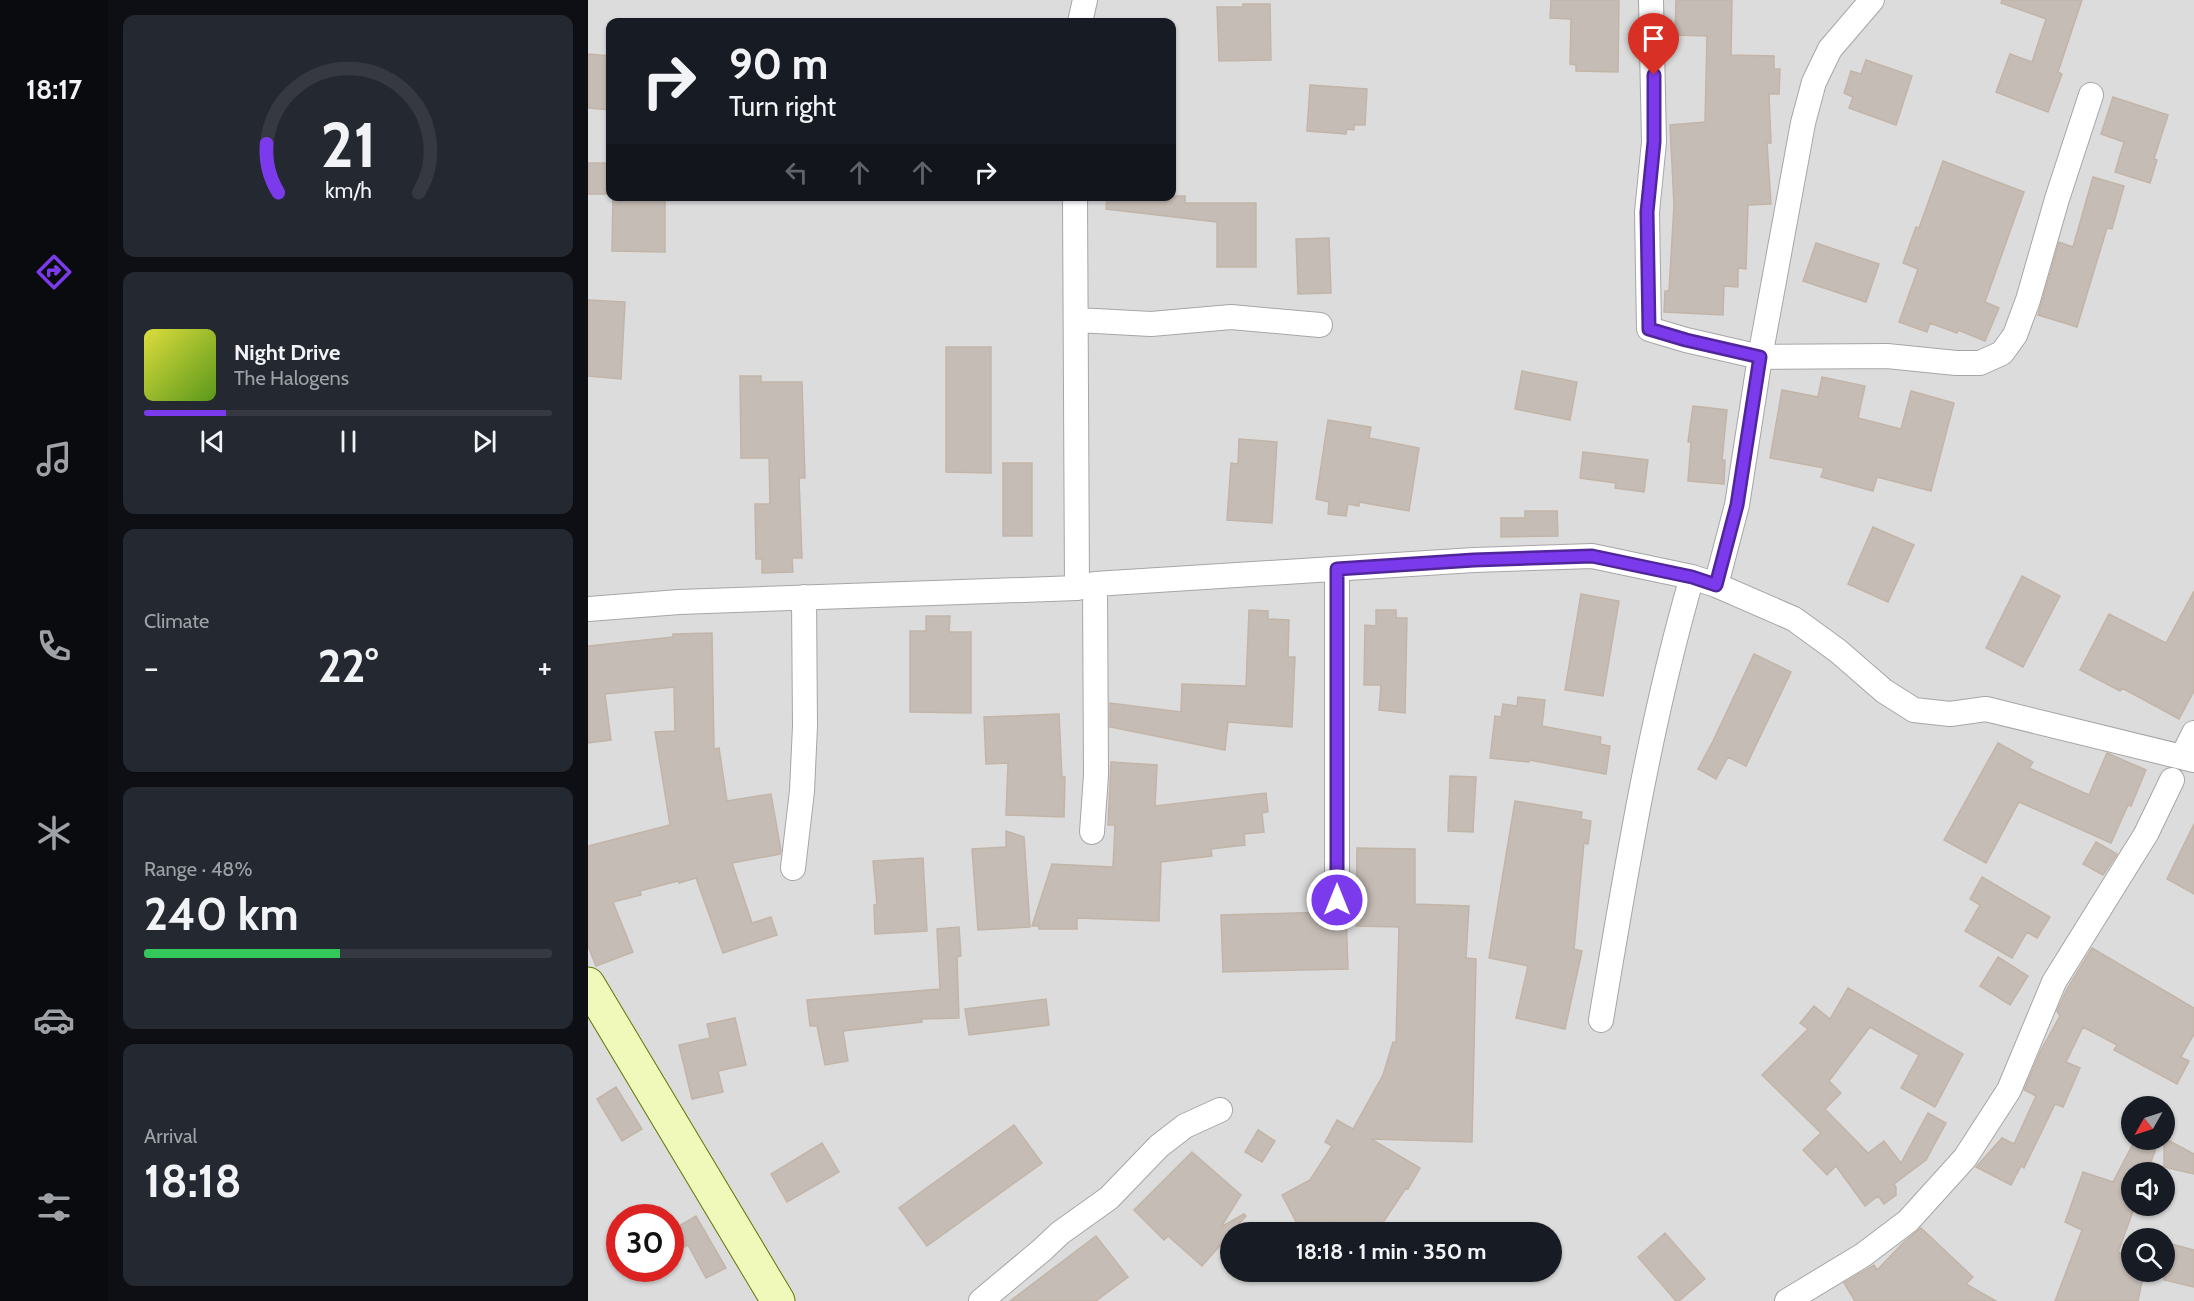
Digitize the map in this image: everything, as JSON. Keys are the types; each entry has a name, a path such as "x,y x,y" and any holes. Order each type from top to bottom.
{"street":[{"path":"1081,18 1084,0"},
{"path":"1651,0 1654,142 1647,212 1649,329 1760,357 1887,357 1980,363 2002,353 2014,335 2028,300 2057,199 2091,95"},
{"path":"1716,585 1737,505 1760,357 1803,123 1814,82 1830,49 1872,0"},
{"path":"1075,201 1086,586 1096,775 1092,832"},
{"path":"1077,320 1151,324 1231,317 1320,325"},
{"path":"588,609 679,602 1086,586 1474,560 1592,556 1692,577 1794,619 1838,651 1884,691 1914,710 1950,714 1986,709 2188,758 2194,733"},
{"path":"1337,569 1337,900"},
{"path":"1601,1020 1635,814 1665,676 1692,577"},
{"path":"793,868 802,791 805,726 804,597"},
{"path":"1787,1301 1863,1255 1908,1221 1965,1158 2009,1090 2054,982 2145,834 2172,780"},
{"path":"588,984 778,1301"},
{"path":"981,1301 1060,1233 1109,1198 1159,1146 1185,1126 1220,1110"}],"shaded area":[{"path":"588,0 2194,0 2194,1301 588,1301"}],"building":[{"path":"1551,0 1619,0 1618,72 1576,71 1576,65 1570,64 1571,19 1550,18"},
{"path":"1676,0 1732,0 1731,55 1774,56 1774,69 1780,69 1779,94 1769,94 1771,143 1767,143 1771,204 1748,205 1746,269 1738,268 1738,287 1724,286 1723,315 1664,312 1665,291 1669,291 1674,205 1670,125 1705,122 1707,36 1675,35"},
{"path":"2002,0 2082,0 2058,72 2062,74 2048,112 1996,92 2010,54 2032,62 2046,19 2001,3"},
{"path":"1243,4 1270,4 1271,60 1219,61 1217,7 1243,7"},
{"path":"588,54 606,56 606,110 588,108"},
{"path":"1866,60 1912,76 1896,125 1849,108 1853,97 1844,93 1851,71 1861,74"},
{"path":"1310,85 1367,89 1365,125 1354,125 1354,130 1347,129 1346,134 1307,131"},
{"path":"2113,97 2168,115 2154,159 2157,160 2150,183 2115,172 2124,142 2101,134"},
{"path":"1943,161 2024,192 1985,302 1999,308 1985,341 1958,330 1957,333 1930,323 1927,332 1899,322 1918,269 1903,263 1916,227 1919,228"},
{"path":"588,163 606,163 606,194 588,194"},
{"path":"2093,177 2124,186 2112,229 2107,228 2077,327 2038,315 2059,242 2073,247"},
{"path":"1176,196 1185,196 1185,203 1256,203 1256,267 1217,267 1217,222 1106,209 1107,201 1176,201"},
{"path":"613,201 665,201 665,252 612,251"},
{"path":"1329,238 1331,293 1298,294 1296,239"},
{"path":"1816,243 1879,264 1866,302 1803,281"},
{"path":"588,300 625,302 621,379 588,376"},
{"path":"946,347 991,347 991,473 946,472"},
{"path":"1522,371 1577,382 1570,420 1515,409"},
{"path":"740,376 761,376 761,382 802,382 805,478 799,478 802,558 792,558 793,572 762,573 762,559 756,559 755,504 770,504 769,458 741,458"},
{"path":"1822,377 1865,386 1858,418 1901,429 1911,391 1954,403 1931,491 1877,477 1873,491 1821,477 1824,468 1770,458 1782,390 1818,397"},
{"path":"1693,406 1727,410 1722,460 1725,460 1724,484 1688,481 1691,442 1688,442"},
{"path":"1328,420 1371,427 1369,438 1419,448 1409,511 1359,502 1359,506 1348,504 1346,516 1328,514 1329,502 1316,499"},
{"path":"1239,439 1277,442 1272,523 1227,520 1231,463 1238,464"},
{"path":"1583,452 1648,460 1644,492 1615,488 1616,483 1580,478"},
{"path":"1003,463 1032,463 1032,536 1003,536"},
{"path":"1525,511 1557,511 1558,536 1501,537 1501,518 1525,518"},
{"path":"1873,527 1914,545 1888,602 1848,584"},
{"path":"2022,576 2060,596 2023,667 1986,648"},
{"path":"2194,591 2194,691 2179,719 2122,688 2120,691 2080,670 2109,614 2166,643"},
{"path":"1581,594 1619,601 1603,696 1565,690"},
{"path":"1249,610 1268,611 1268,619 1289,620 1288,657 1295,657 1292,727 1228,722 1225,750 1110,727 1110,703 1181,712 1182,684 1246,686"},
{"path":"1376,610 1396,610 1396,618 1407,618 1405,713 1379,710 1381,685 1364,685 1365,625 1376,626"},
{"path":"926,616 950,616 949,632 971,632 971,713 910,712 910,631 926,631"},
{"path":"712,633 714,749 719,748 727,801 771,794 781,851 780,854 732,863 752,923 771,917 777,935 723,953 696,878 679,883 678,881 640,891 641,895 613,902 633,952 596,966 588,946 588,846 670,825 655,732 675,731 674,687 605,694 611,740 588,743 588,646 673,637 673,634"},
{"path":"1754,654 1791,672 1746,766 1728,757 1716,779 1698,769"},
{"path":"1518,697 1545,700 1542,726 1601,737 1600,744 1610,746 1606,774 1529,760 1529,762 1490,758 1495,716 1501,717 1503,704 1517,706"},
{"path":"1059,714 1062,777 1065,777 1064,817 1006,815 1008,763 986,764 984,717"},
{"path":"1998,743 2033,762 2029,768 2089,795 2107,753 2146,770 2131,806 2128,805 2111,843 2019,802 1986,863 1944,840"},
{"path":"1111,762 1157,765 1155,806 1266,793 1268,812 1262,813 1264,832 1244,834 1245,845 1211,849 1212,856 1161,862 1159,921 1077,918 1077,929 1039,929 1039,926 1032,926 1052,864 1113,867 1115,825 1108,825"},
{"path":"1450,776 1476,777 1473,832 1448,831"},
{"path":"1515,801 1582,812 1581,819 1591,821 1588,844 1584,843 1574,949 1582,951 1565,1029 1516,1018 1528,966 1489,958"},
{"path":"2194,824 2194,894 2167,879"},
{"path":"1006,831 1024,837 1030,927 978,930 972,849 1006,847"},
{"path":"2096,842 2117,854 2103,875 2083,864"},
{"path":"1357,848 1415,849 1415,904 1469,906 1466,958 1476,959 1472,1142 1371,1139 1420,1168 1408,1189 1406,1188 1383,1222 1296,1222 1282,1195 1310,1180 1332,1146 1325,1142 1337,1120 1353,1129 1383,1075 1393,1042 1396,1043 1399,927 1356,926"},
{"path":"923,858 927,931 875,934 874,905 877,904 873,861"},
{"path":"1982,877 2050,917 2037,938 2027,932 2012,958 1965,931 1980,905 1970,899"},
{"path":"1330,912 1338,914 1346,912 1348,969 1223,972 1221,915"},
{"path":"959,927 961,956 957,957 959,1018 922,1019 922,1022 843,1031 848,1061 825,1065 817,1026 810,1026 807,1000 940,989 937,929"},
{"path":"2092,948 2194,1008 2194,1034 2181,1057 2189,1061 2177,1084 2114,1050 2117,1045 2083,1027 2066,1062 2080,1068 2063,1107 2055,1104 2024,1168 2021,1166 2011,1185 1976,1167 2002,1138 2014,1144 2036,1096 2024,1090 2041,1050 2060,1016 2057,1011 2067,989"},
{"path":"1998,957 2028,976 2010,1005 1980,986"},
{"path":"1848,988 1963,1054 1935,1107 1901,1088 1919,1055 1870,1027 1829,1081 1841,1093 1825,1109 1868,1153 1884,1141 1901,1163 1928,1113 1946,1123 1926,1160 1894,1184 1896,1195 1884,1204 1878,1196 1865,1206 1836,1166 1827,1175 1803,1150 1821,1133 1762,1075 1808,1029 1800,1023 1814,1006 1830,1019"},
{"path":"1046,999 1049,1025 969,1035 965,1009"},
{"path":"735,1018 746,1065 718,1071 723,1092 692,1099 679,1045 710,1038 707,1024"},
{"path":"616,1087 642,1129 622,1141 597,1099"},
{"path":"1014,1125 1042,1163 927,1246 899,1208"},
{"path":"1258,1130 1275,1141 1262,1162 1245,1152"},
{"path":"822,1143 839,1172 787,1202 771,1174"},
{"path":"2175,1144 2194,1154 2194,1174 2175,1170 2175,1162 2164,1162 2164,1150 2175,1150"},
{"path":"2130,1150 2155,1150 2151,1162 2123,1162"},
{"path":"1192,1152 1241,1195 1224,1222 1220,1222 1220,1246 1202,1266 1168,1236 1164,1240 1134,1210"},
{"path":"2121,1167 2121,1216 2131,1216 2127,1228 2121,1228 2121,1244 2118,1252 2121,1253 2121,1282 2142,1282 2138,1301 2055,1301 2082,1230 2065,1222 2083,1172 2113,1182"},
{"path":"1244,1214 1246,1216 1241,1222 1230,1222"},
{"path":"696,1216 726,1268 706,1278 688,1245 684,1247 684,1223"},
{"path":"1921,1228 1973,1277 1966,1284 1996,1301 1855,1301 1844,1283 1874,1265 1877,1270"},
{"path":"1665,1233 1705,1279 1679,1301 1676,1301 1638,1257"},
{"path":"1096,1236 1128,1277 1096,1301 1010,1301"},
{"path":"2175,1245 2194,1250 2194,1287 2173,1282 2175,1282"}],"route":[{"path":"1337,900 1337,569 1474,560 1592,556 1692,577 1716,585 1737,505 1760,357 1649,329 1647,212 1654,142 1654,75"}]}
